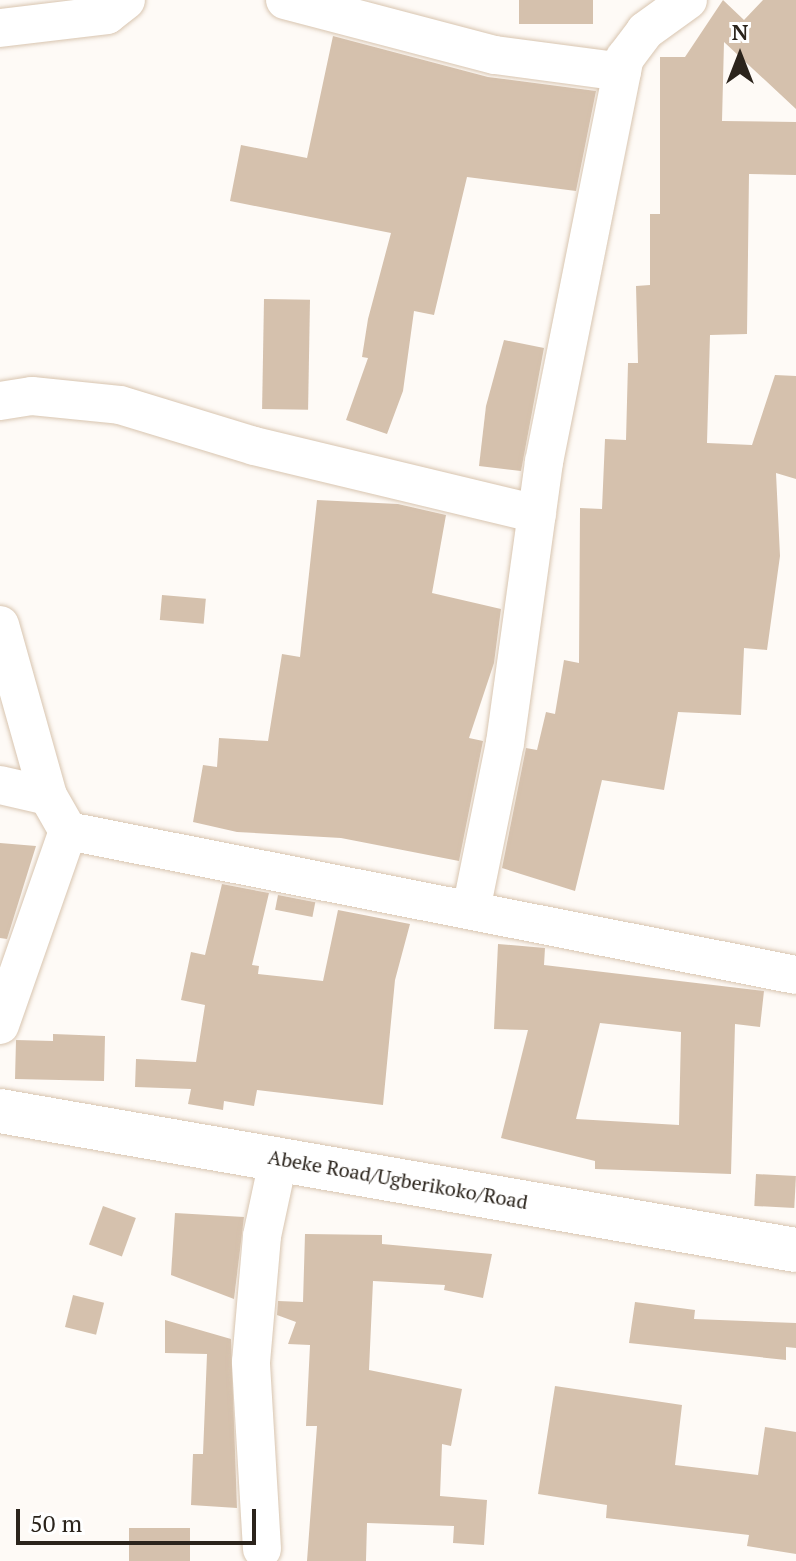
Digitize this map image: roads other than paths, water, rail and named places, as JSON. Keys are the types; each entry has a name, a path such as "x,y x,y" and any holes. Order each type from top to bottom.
{"street":[{"path":"0,28 107,15 126,0"},
{"path":"285,0 495,55 622,72"},
{"path":"471,910 505,743 537,514 622,72 645,31 688,0"},
{"path":"0,401 32,396 120,405 254,446 537,514"},
{"path":"0,625 48,796 68,831 0,1025"},
{"path":"0,785 48,796"},
{"path":"68,831 796,975"},
{"name":"Abeke Road/Ugberikoko/Road","path":"0,1111 279,1157 796,1250"},
{"path":"262,1549 251,1362 262,1236 279,1157"}]}
